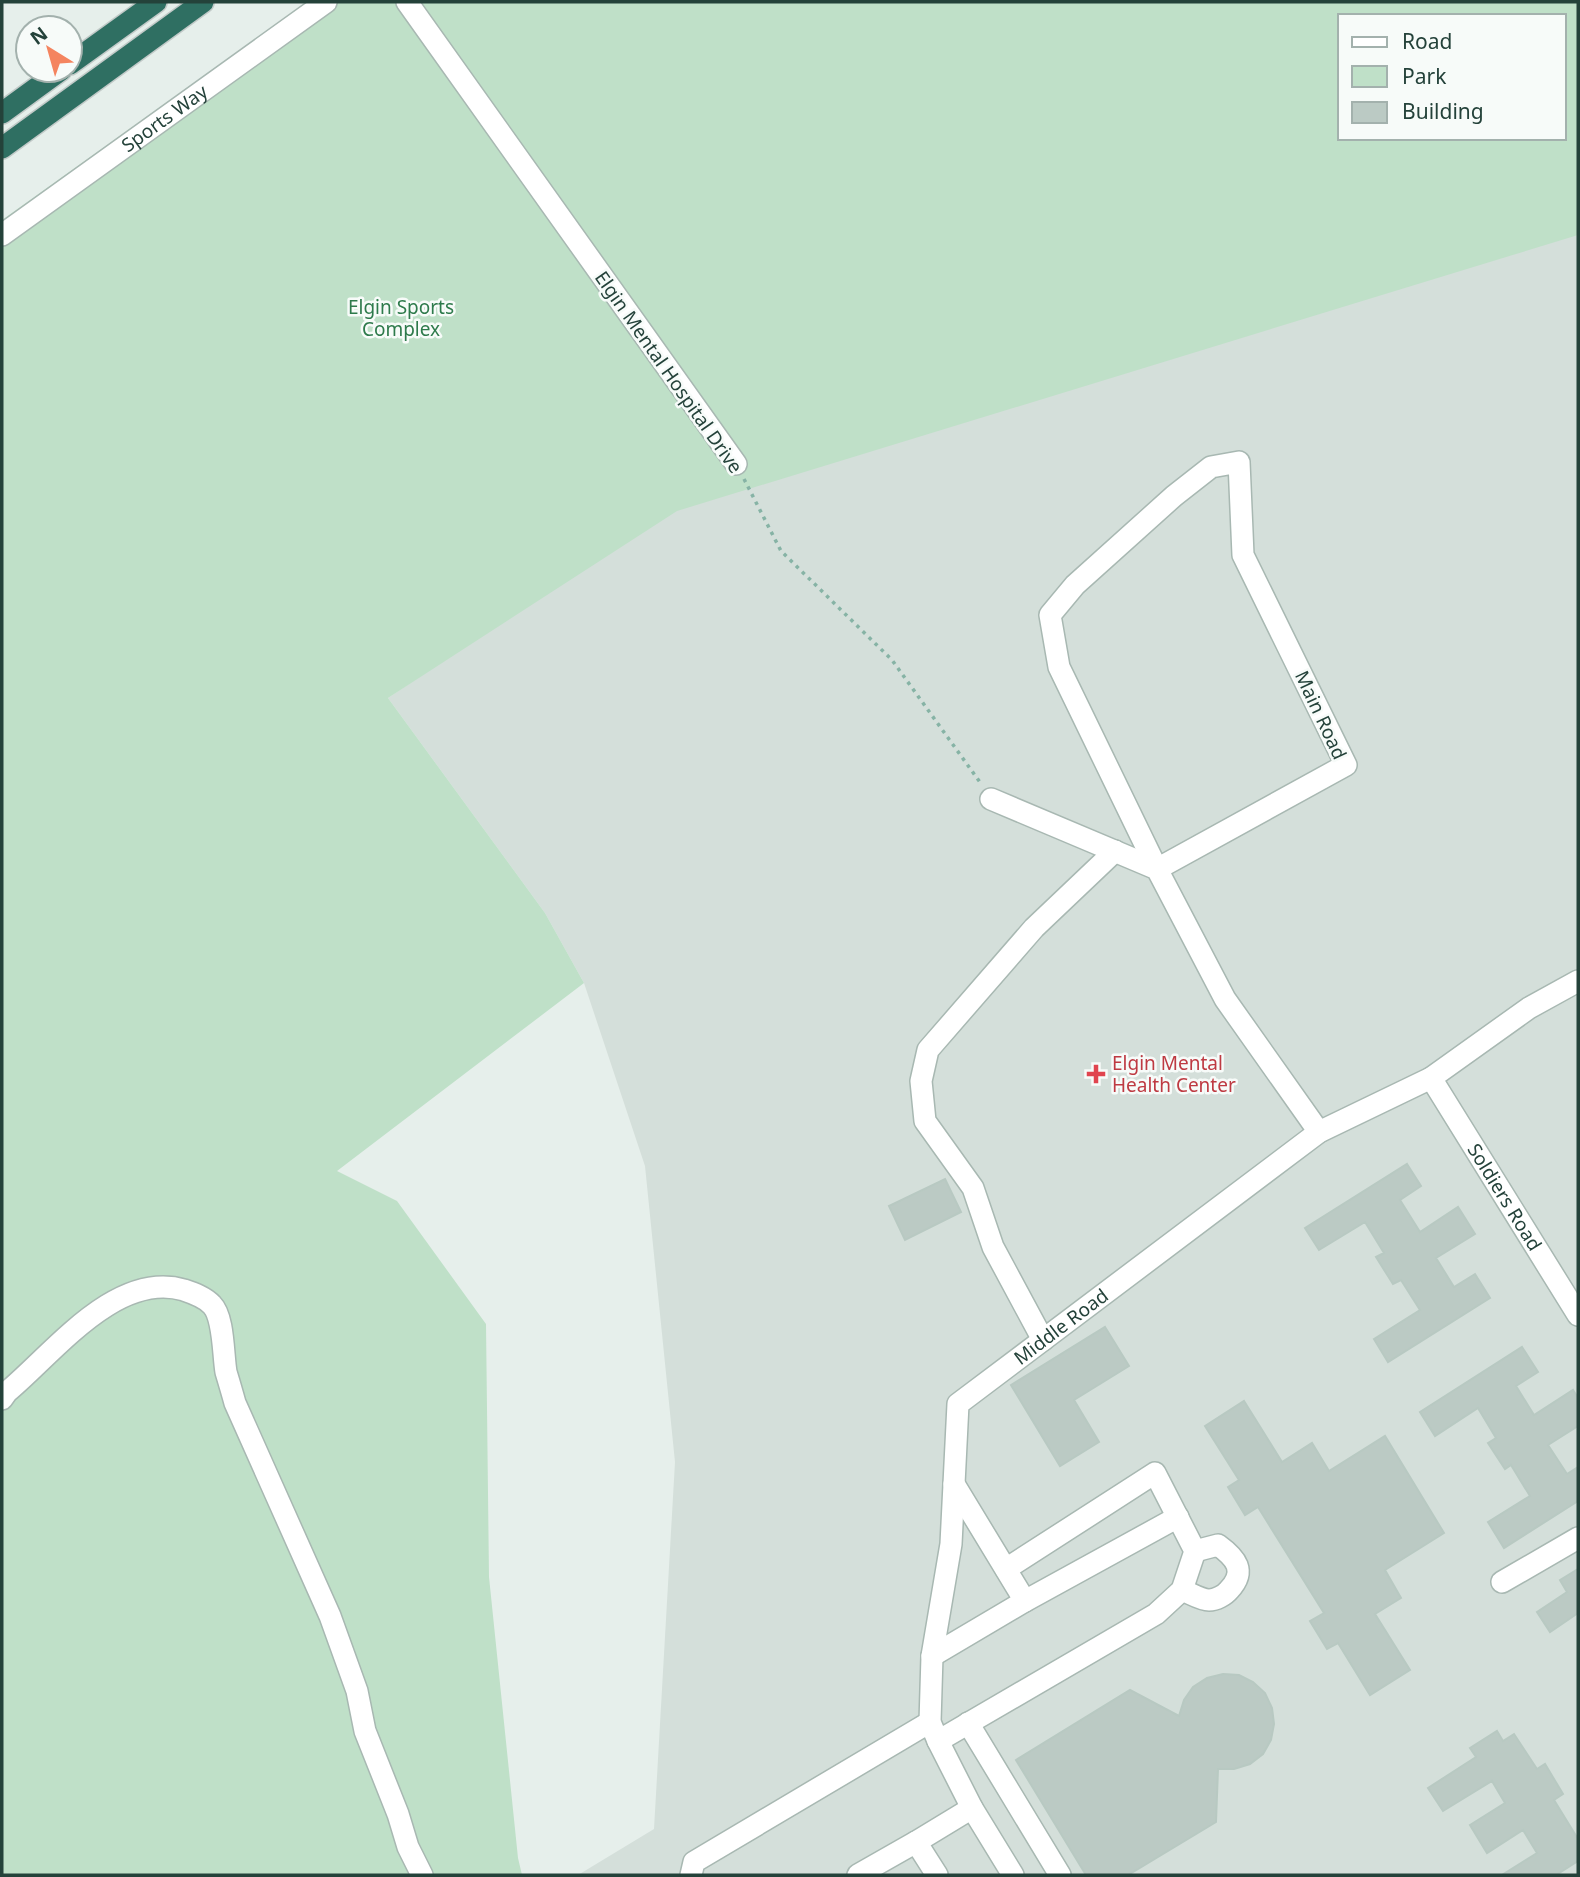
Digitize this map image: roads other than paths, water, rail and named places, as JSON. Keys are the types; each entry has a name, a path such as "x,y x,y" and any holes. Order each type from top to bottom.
{"highway":[{"path":"84,54 156,2"},
{"path":"2,148 203,2"},
{"path":"2,113 42,84"}],"street":[{"name":"Sports Way","path":"2,235 326,2"},
{"name":"Elgin Mental Hospital Drive","path":"407,2 736,464"},
{"name":"Main Road","path":"1239,462 1244,555 1346,765 1157,869 1059,667 1050,615 1075,585 1174,496 1210,467 1239,462"},
{"path":"991,799 1157,869 1225,999 1319,1132"},
{"path":"1042,1340 993,1247 973,1188 926,1121 921,1081 928,1050 1034,928 1115,851"},
{"name":"Middle Road","path":"1013,1875 972,1808 934,1731 932,1656 951,1545 958,1404 1319,1132 1431,1078 1529,1008 1578,981"},
{"name":"Soldiers Road","path":"1431,1078 1578,1315"},
{"path":"2,1399 96,1311 133,1292 169,1286 194,1293 213,1305 220,1324 226,1372 236,1403 334,1626 357,1691 365,1731 408,1847 422,1875"},
{"path":"691,1875 694,1862 934,1731 968,1723 1156,1614 1182,1590 1195,1550 1155,1473 1006,1569"},
{"path":"954,1484 1025,1601"},
{"path":"932,1656 1025,1601 1178,1517"},
{"path":"1502,1582 1578,1538"},
{"path":"1182,1590 1209,1600 1224,1595 1237,1582 1238,1566 1232,1555 1218,1545 1195,1550"},
{"path":"968,1723 1060,1875"},
{"path":"858,1875 972,1808"},
{"path":"916,1842 937,1875"}],"place":[{"name":"Elgin Mental Health Center","path":"1096,1074"}],"park label":[{"name":"Elgin Sports Complex","path":"401,318"}]}
